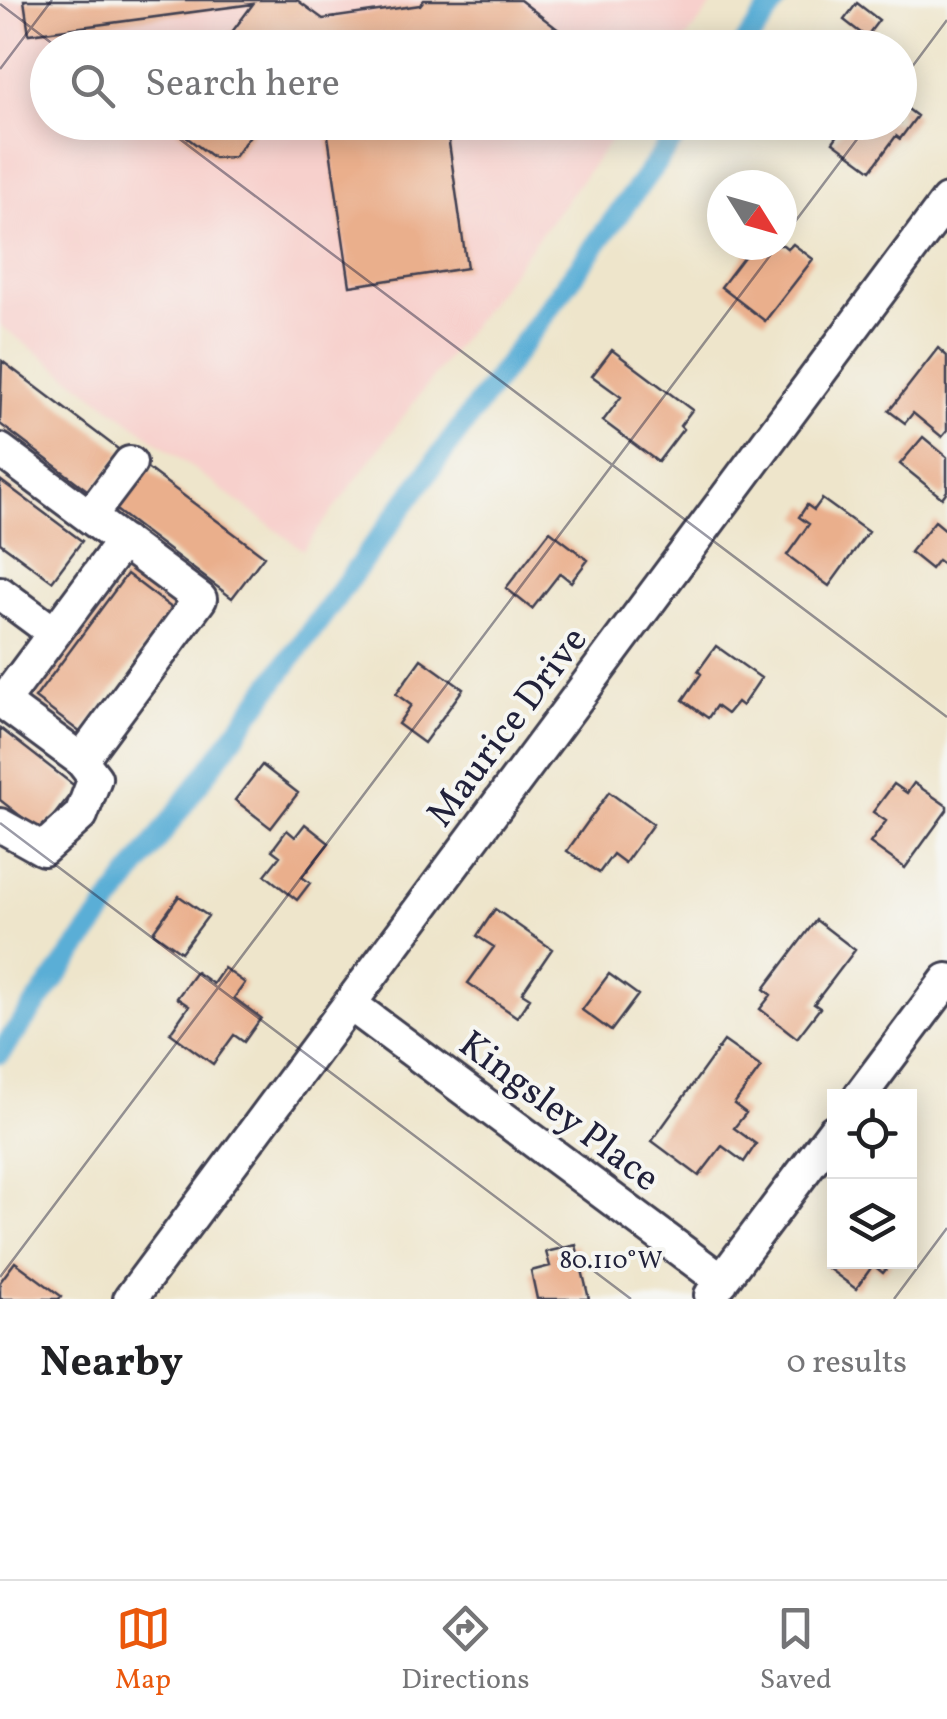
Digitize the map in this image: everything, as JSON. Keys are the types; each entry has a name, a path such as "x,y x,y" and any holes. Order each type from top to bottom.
{"street":[{"name":"Maurice Drive","path":"130,1299 947,202"},
{"path":"0,450 200,599 81,760"},
{"path":"90,516 130,463"},
{"path":"0,825 43,849 81,816 96,778 81,760 2,701 123,541"},
{"path":"0,593 54,632"},
{"path":"865,1089 947,980"},
{"name":"Kingsley Place","path":"350,1004 715,1290"},
{"path":"715,1290 827,1140"}],"shaded area":[{"path":"0,0 716,0 693,30 30,30 30,140 611,140 303,550 0,325"}],"building":[{"path":"24,0 297,0 323,19 420,5 424,0 520,0 559,30 234,30 253,4 59,30 30,30 29,34"},
{"path":"857,3 879,20 871,30 857,30 844,20"},
{"path":"190,140 247,140 234,157 214,158"},
{"path":"329,140 449,140 467,268 350,286"},
{"path":"834,140 893,140 871,170"},
{"path":"797,247 813,259 765,321 721,287 742,260 797,260"},
{"path":"938,348 947,356 947,431 942,437 913,413 905,423 889,411"},
{"path":"612,350 692,410 658,462 603,421 621,397 592,376"},
{"path":"2,361 122,452 91,493 0,424"},
{"path":"923,437 947,457 947,491 942,498 900,464"},
{"path":"143,465 264,556 232,598 112,507"},
{"path":"0,480 82,541 52,581 0,543"},
{"path":"822,499 868,532 829,586 787,555 809,524 799,517 807,505 814,510"},
{"path":"935,521 947,531 947,567 938,560 931,569 910,552"},
{"path":"550,531 588,560 571,582 560,573 532,609 506,588"},
{"path":"127,574 173,609 81,733 35,698"},
{"path":"716,646 761,678 742,706 737,702 727,714 716,706 708,718 683,700"},
{"path":"421,659 463,689 424,743 398,724 411,705 396,694"},
{"path":"0,728 76,787 41,832 0,800"},
{"path":"262,765 298,793 271,828 235,800"},
{"path":"914,783 947,806 947,810 905,868 870,843 886,821 873,812 894,784 907,793"},
{"path":"609,792 653,824 625,863 613,854 599,873 567,851"},
{"path":"305,824 329,843 302,877 310,883 297,900 265,875 280,856 272,850 287,830 295,837"},
{"path":"179,896 208,916 181,952 153,932"},
{"path":"495,909 552,949 522,993 530,998 517,1017 468,983 494,947 477,936"},
{"path":"816,920 855,950 814,1004 820,1008 797,1038 760,1009 771,995 764,989"},
{"path":"224,968 245,983 234,998 261,1018 244,1042 234,1035 213,1064 170,1033 189,1006 177,998 196,972 213,984"},
{"path":"609,974 638,995 611,1031 582,1010"},
{"path":"724,1041 761,1067 734,1104 746,1113 734,1128 756,1144 744,1162 722,1146 699,1176 652,1141"},
{"path":"576,1245 589,1299 537,1299 531,1271 550,1266 546,1252"},
{"path":"15,1262 61,1296 59,1299 0,1299 0,1282"},
{"path":"829,1269 870,1269 856,1289"}],"waterway":[{"path":"755,30 777,0"},
{"path":"0,1053 673,140"}]}
